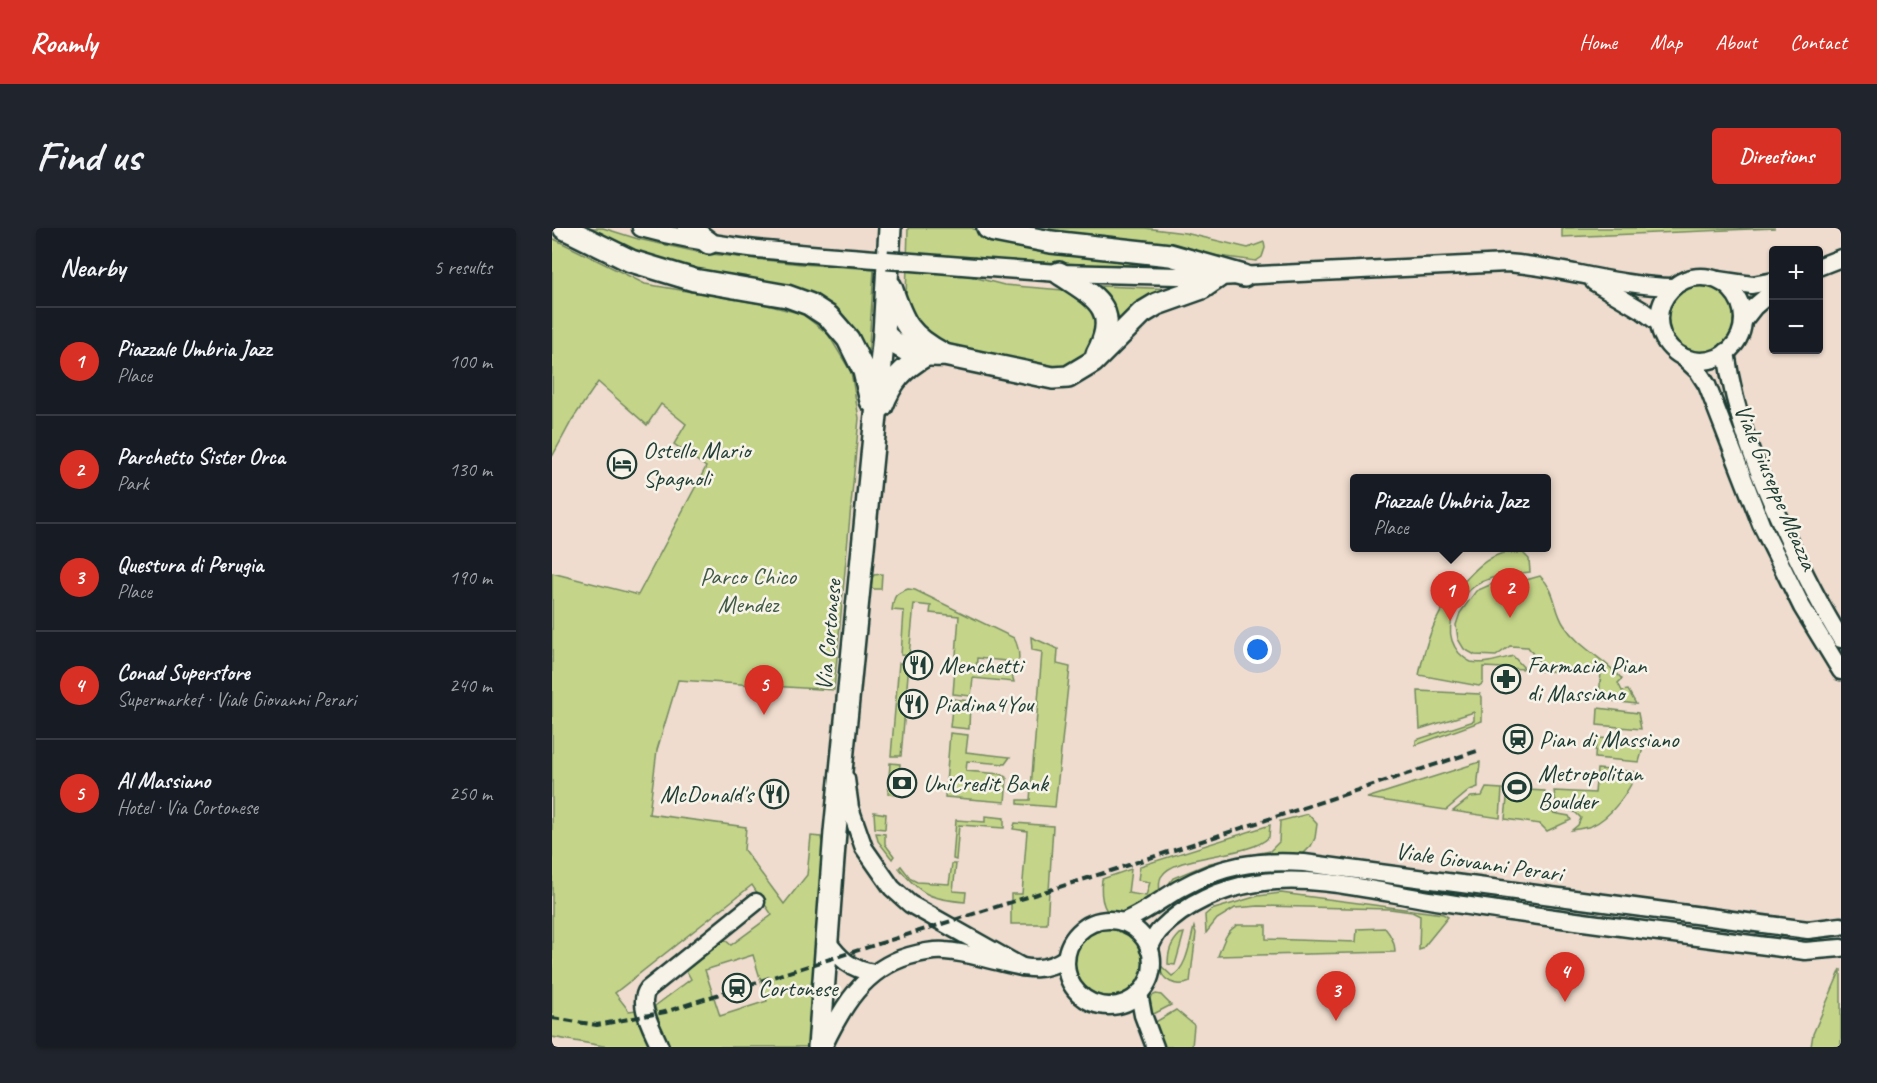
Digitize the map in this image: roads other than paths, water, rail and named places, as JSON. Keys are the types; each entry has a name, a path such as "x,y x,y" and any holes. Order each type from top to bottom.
{"main road":[{"path":"564,228 631,261 694,280 787,296 809,304 829,317 848,339 864,371 875,423"},
{"path":"689,228 709,243"},
{"name":"Via Cortonese","path":"821,1047 826,940 884,334 890,228"},
{"path":"988,228 1051,242 1170,255 1244,276"},
{"path":"888,270 899,311 905,323 935,355"},
{"path":"1059,273 1089,292 1100,303 1104,312 1107,325 1105,339 1093,362"},
{"path":"884,334 903,350 1053,378 1068,376 1093,362 1142,313 1156,304 1202,288 1218,277"},
{"path":"875,423 887,391 896,378 909,364 935,355"}],"street":[{"path":"641,228 709,243 794,253 888,270 975,267 1059,273 1218,277 1507,263 1651,286 1673,287"},
{"path":"1823,265 1841,258"},
{"path":"1577,273 1616,293 1659,323"},
{"path":"1718,280 1729,287 1742,308 1743,321 1740,333 1735,344 1716,358 1705,361 1683,357 1671,349 1663,337 1659,323 1660,310 1665,297 1673,287 1683,280 1695,277 1707,277 1752,285 1769,281"},
{"path":"1743,321 1769,294"},
{"name":"Viale Giuseppe Meazza","path":"1726,352 1731,386 1742,431 1770,501 1801,567 1841,639"},
{"name":"Viale Giuseppe Meazza","path":"1683,357 1698,371 1707,385 1761,524 1802,607 1841,670"},
{"path":"842,755 850,808 864,848 892,888 910,904 1022,967"},
{"name":"Viale Giovanni Perari","path":"1122,922 1135,917 1202,877 1231,867 1275,861 1304,862 1808,930 1841,926"},
{"name":"Viale Giovanni Perari","path":"1149,949 1159,931 1188,907 1218,894 1257,883 1307,880 1436,901 1805,951 1841,948"},
{"path":"660,1047 643,1005 644,994 756,902"},
{"path":"1105,920 1122,922 1139,933 1149,949 1151,960 1146,983 1139,993 1125,1003 1107,1006 1090,1002 1076,991 1068,976 1066,958 1071,942 1082,929 1093,922 1105,920"},
{"path":"826,940 850,966 874,973"},
{"path":"821,1047 848,1000 861,984 874,973 900,958 919,953 960,952 1038,969 1052,967 1066,958"},
{"path":"1139,993 1143,1015 1155,1047"}],"railway":[{"path":"552,1018 597,1025 665,1012 1107,872 1480,750"}],"place":[{"name":"Ostello Mario Spagnoli","path":"622,464"},
{"name":"Parchetto Sister Orca","path":"1510,618"},
{"name":"Piazzale Umbria Jazz","path":"1450,621"},
{"name":"Menchetti","path":"918,665"},
{"name":"Farmacia Pian di Massiano","path":"1506,679"},
{"name":"Piadina4You","path":"913,704"},
{"name":"Al Massiano","path":"764,715"},
{"name":"Pian di Massiano","path":"1518,739"},
{"name":"UniCredit Bank","path":"902,783"},
{"name":"Metropolitan Boulder","path":"1517,787"},
{"name":"McDonald's","path":"774,794"},
{"name":"Cortonese","path":"737,988"},
{"name":"Conad Superstore","path":"1565,1002"},
{"name":"Questura di Perugia","path":"1336,1021"}],"park label":[{"name":"Parco Chico Mendez","path":"748,590"}]}
